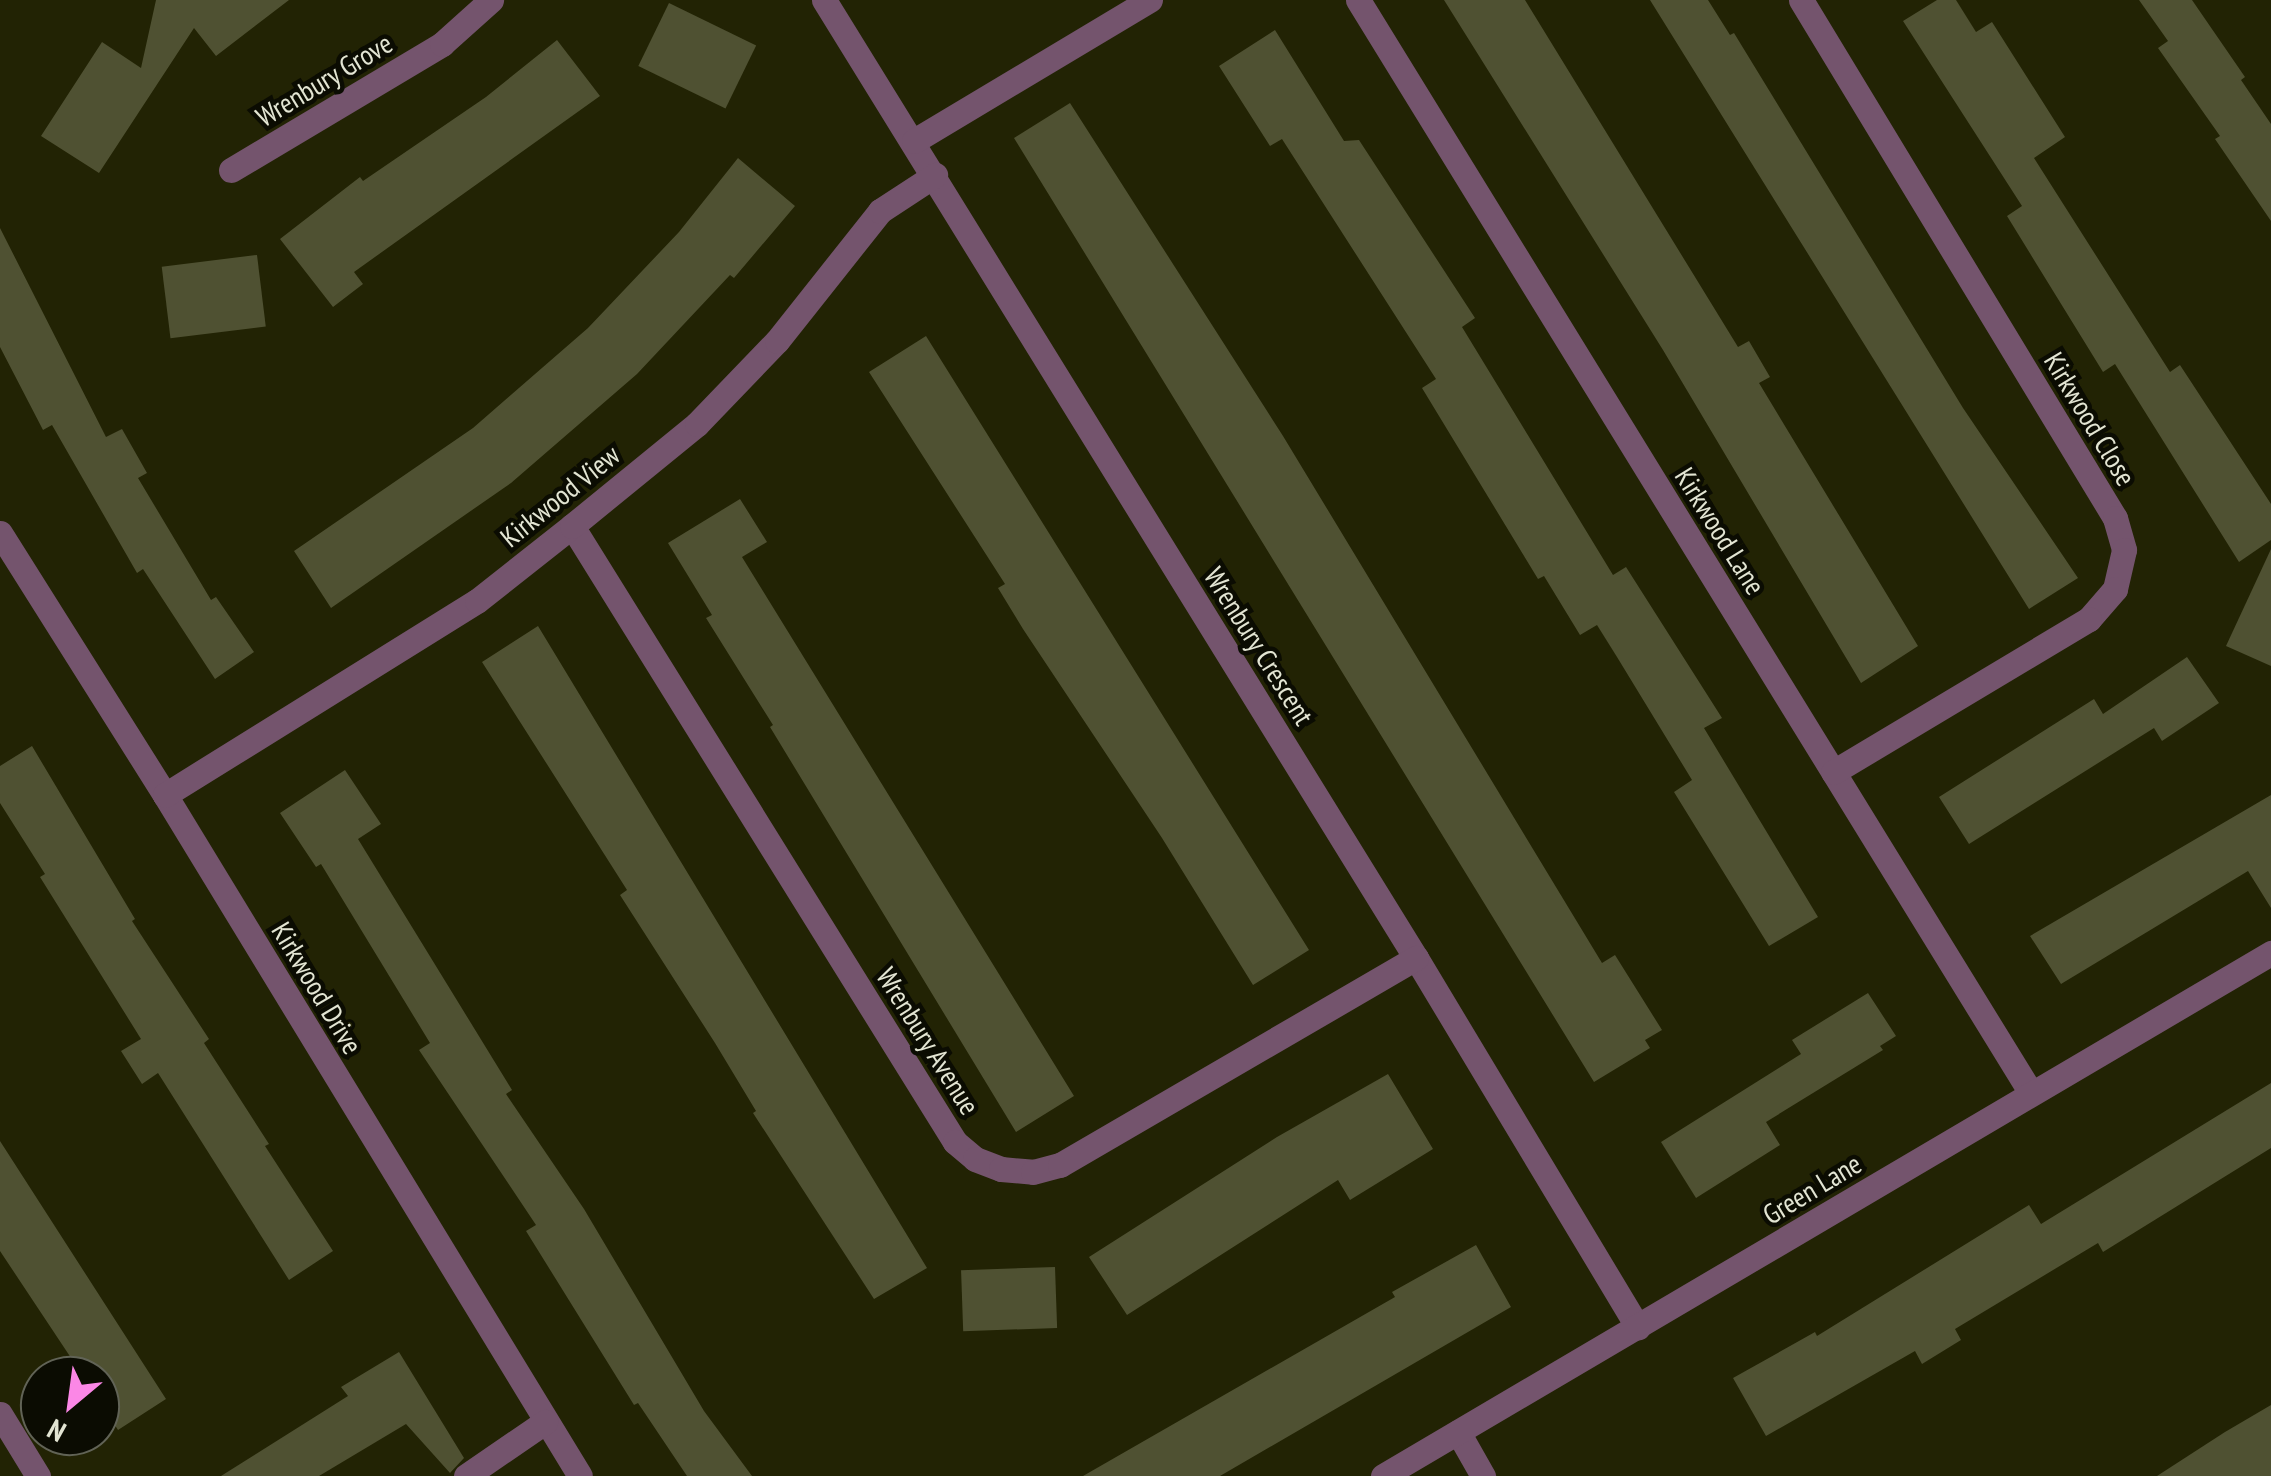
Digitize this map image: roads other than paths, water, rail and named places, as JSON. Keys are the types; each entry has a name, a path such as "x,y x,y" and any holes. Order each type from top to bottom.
{"street":[{"name":"Wrenbury Grove","path":"231,170 442,44 491,0"},
{"name":"Wrenbury Crescent","path":"824,0 1416,958 1638,1327"},
{"path":"914,141 1150,0"},
{"name":"Kirkwood Lane","path":"1358,0 2031,1093"},
{"name":"Kirkwood Close","path":"1801,0 2116,518 2124,550 2116,589 2089,619 1833,772"},
{"name":"Kirkwood View","path":"165,795 477,601 572,526 697,424 776,341 880,211 935,175"},
{"name":"Wrenbury Avenue","path":"572,526 955,1142 975,1159 1000,1170 1032,1172 1060,1165 1416,958"},
{"name":"Kirkwood Drive","path":"0,534 165,795 580,1476"},
{"name":"Green Lane","path":"1383,1476 2271,952"},
{"path":"0,1414 38,1476"},
{"path":"466,1476 545,1422"},
{"path":"1458,1432 1483,1476"}]}
